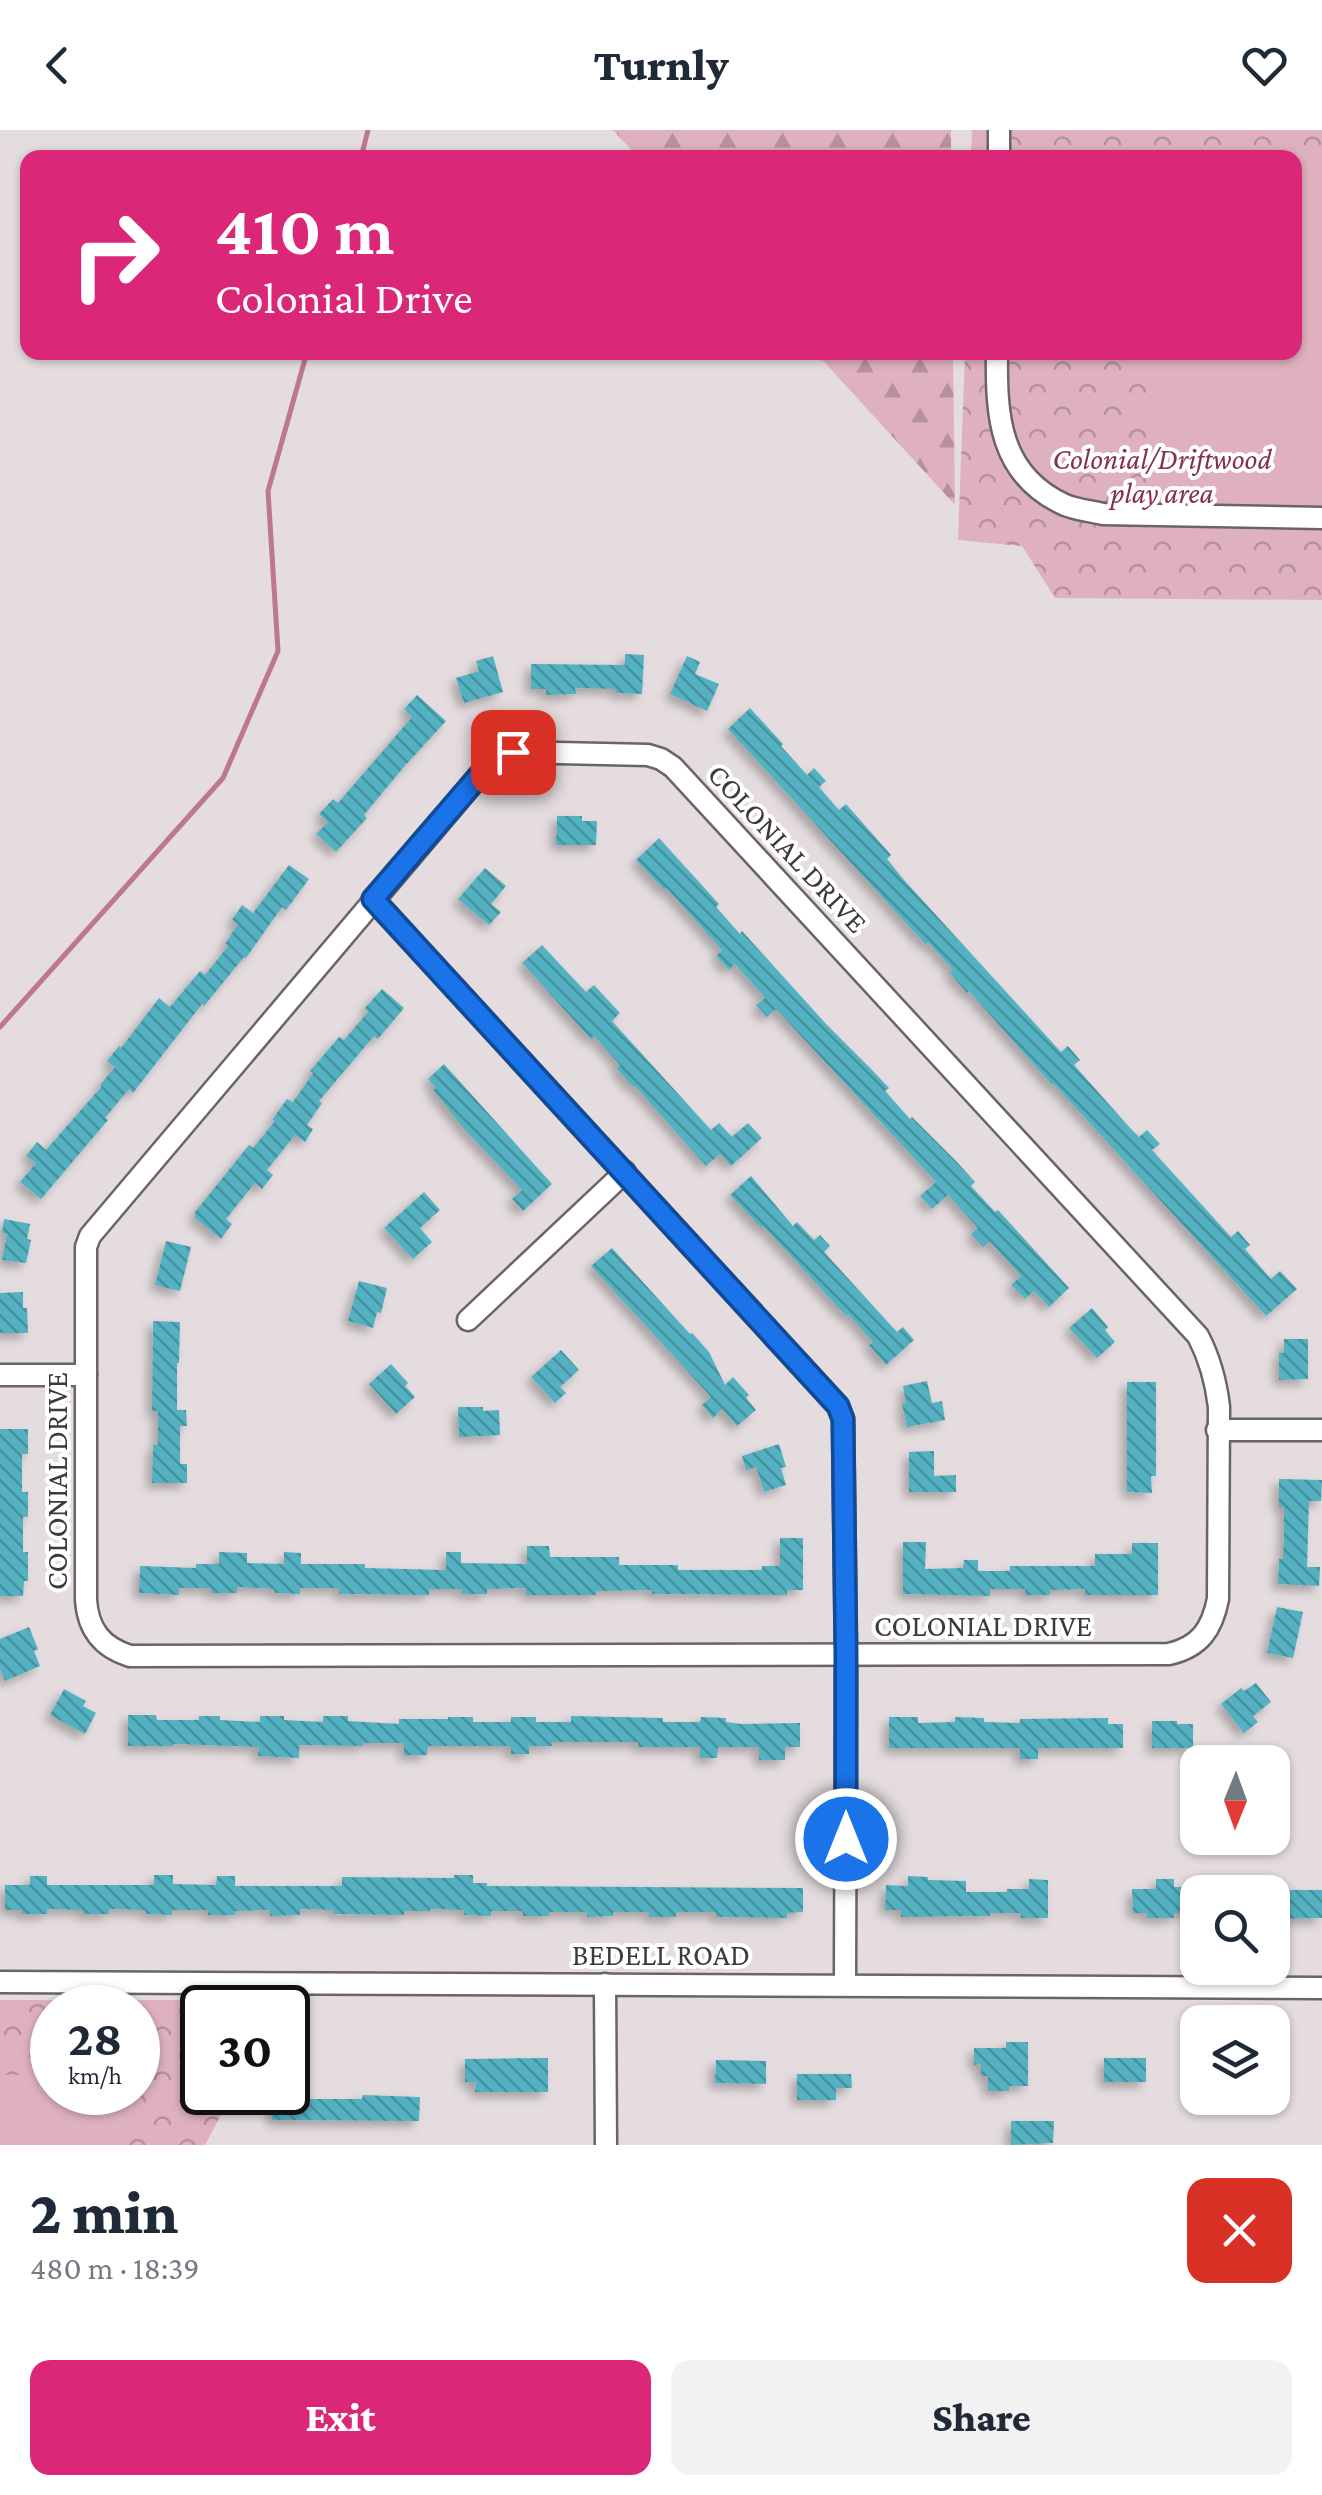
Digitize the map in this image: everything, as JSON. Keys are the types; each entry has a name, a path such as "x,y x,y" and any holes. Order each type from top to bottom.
{"street":[{"path":"997,360 996,402 1014,463 1044,493 1068,506 1104,514 1322,518"},
{"name":"COLONIAL DRIVE","path":"513,752 648,755 673,767 1198,1336 1208,1356 1219,1406 1218,1599 1214,1619 1197,1644 1169,1654 130,1656 104,1644 87,1616 86,1375 86,1247 90,1236 496,756 513,752"},
{"path":"373,899 838,1406 843,1419 846,1656 845,1985"},
{"path":"468,1320 625,1172"},
{"path":"0,1374 86,1375"},
{"path":"1218,1430 1322,1430"},
{"name":"BEDELL ROAD","path":"0,1982 1322,1988"},
{"path":"605,1984 606,2145"}],"green space":[{"path":"613,130 951,130 951,150 632,150"},
{"name":"Colonial/Driftwood play area","path":"972,130 1322,130 1322,600 1055,598 1022,546 958,540 965,360 1302,360 1302,150 971,150"},
{"path":"1302,159 1322,159 1322,514 1153,514 1153,360 1302,360"},
{"path":"822,360 953,360 955,505"},
{"path":"0,2000 30,2000 30,2115 160,2115 160,2000 180,2000 180,2115 221,2115 205,2145 0,2145"},
{"path":"30,2074 30,2115 126,2115 127,2145 0,2145 0,2075"}],"building":[{"path":"625,654 644,655 642,694 575,688 576,694 546,695 546,689 531,689 531,664 625,665"},
{"path":"493,656 503,692 464,703 456,678 479,671 476,661"},
{"path":"687,656 700,662 695,674 719,684 707,711 670,694"},
{"path":"417,695 446,721 336,852 316,834 328,822 319,814 333,799 338,803 412,717 404,709"},
{"path":"750,708 807,775 814,768 826,781 819,787 839,810 846,804 891,855 887,859 904,880 1061,1052 1068,1046 1080,1060 1074,1065 1131,1129 1139,1137 1147,1130 1160,1144 1152,1150 1231,1237 1238,1231 1250,1245 1245,1249 1271,1279 1280,1271 1297,1289 1266,1316 967,993 928,942 926,945 728,729"},
{"path":"557,816 582,816 582,821 597,821 596,845 556,845"},
{"path":"659,838 719,904 716,907 740,934 742,931 889,1088 885,1091 910,1119 957,1162 975,1182 971,1186 1069,1288 1049,1307 1034,1291 1025,1299 1011,1285 1021,1276 990,1242 983,1247 971,1234 978,1228 948,1195 932,1209 920,1196 936,1182 776,1009 767,1017 756,1005 765,998 735,964 729,970 716,956 722,950 636,860"},
{"path":"289,865 309,879 286,910 282,907 246,958 202,1004 133,1093 129,1089 41,1199 20,1182 36,1163 26,1156 37,1142 46,1150 102,1086 115,1067 107,1061 159,998 170,1007 200,971 205,975 228,946 225,944 238,924 232,920 242,905 253,913"},
{"path":"485,868 506,886 491,904 501,912 489,925 458,899"},
{"path":"542,945 586,992 594,985 620,1013 612,1021 711,1130 719,1123 732,1137 748,1123 762,1138 731,1166 720,1154 706,1166 616,1068 620,1065 594,1036 591,1039 522,963"},
{"path":"382,989 404,1008 378,1039 374,1036 319,1101 322,1103 307,1125 313,1129 305,1142 295,1135 267,1170 273,1175 262,1189 255,1183 226,1219 232,1224 221,1239 195,1218 195,1212 249,1145 253,1148 275,1121 272,1120 287,1099 293,1102 313,1073 310,1071 339,1037 344,1040"},
{"path":"444,1064 552,1184 523,1211 512,1199 522,1190 433,1090 436,1088 428,1079"},
{"path":"751,1176 793,1226 797,1222 814,1240 820,1235 830,1246 824,1252 897,1332 903,1327 914,1340 886,1365 869,1345 873,1342 848,1314 730,1195"},
{"path":"424,1192 440,1210 420,1228 432,1242 413,1259 384,1228"},
{"path":"4,1219 30,1224 26,1263 2,1260 7,1234 2,1233"},
{"path":"166,1241 191,1247 180,1291 155,1285"},
{"path":"612,1248 709,1352 725,1385 733,1377 749,1395 746,1398 756,1410 737,1426 722,1409 713,1418 702,1405 711,1397 591,1266"},
{"path":"359,1281 387,1288 373,1328 348,1321"},
{"path":"23,1292 28,1333 0,1333 0,1293"},
{"path":"1092,1308 1115,1342 1097,1358 1069,1328"},
{"path":"153,1321 180,1322 177,1410 186,1410 187,1426 180,1426 180,1464 187,1464 187,1483 152,1483 153,1445 158,1445 158,1411 152,1411"},
{"path":"1284,1339 1308,1339 1308,1379 1279,1380 1279,1353 1284,1353"},
{"path":"561,1350 579,1370 560,1387 566,1393 555,1403 531,1377"},
{"path":"391,1364 415,1397 396,1414 369,1384"},
{"path":"927,1381 932,1403 942,1401 945,1420 907,1427 903,1386"},
{"path":"1127,1382 1156,1382 1156,1476 1151,1476 1152,1493 1127,1492"},
{"path":"458,1407 499,1410 500,1435 459,1437"},
{"path":"0,1429 28,1429 28,1454 22,1454 22,1492 28,1492 23,1552 28,1552 28,1581 24,1581 23,1596 0,1596"},
{"path":"779,1444 786,1467 781,1468 786,1485 764,1492 756,1467 746,1470 742,1456"},
{"path":"934,1451 934,1476 956,1475 956,1492 909,1492 909,1452"},
{"path":"1279,1479 1322,1480 1321,1501 1309,1501 1307,1567 1320,1567 1319,1586 1278,1584 1284,1533"},
{"path":"780,1538 803,1538 803,1590 787,1590 787,1595 652,1594 652,1590 526,1595 526,1588 487,1589 487,1594 429,1589 429,1595 339,1594 339,1588 300,1588 300,1594 237,1587 237,1593 179,1588 179,1595 139,1593 140,1566 196,1568 196,1564 219,1564 219,1552 247,1553 247,1563 284,1564 284,1552 301,1553 301,1564 446,1570 446,1552 461,1552 461,1563 527,1564 527,1546 549,1546 550,1557 619,1557 619,1565 762,1570 762,1566 780,1566"},
{"path":"903,1542 926,1542 925,1569 963,1568 964,1560 978,1560 978,1571 1010,1571 1010,1566 1095,1566 1095,1554 1132,1554 1132,1543 1158,1543 1158,1595 1085,1595 1085,1589 1050,1590 1050,1595 1025,1595 1025,1589 990,1589 990,1596 903,1594"},
{"path":"1277,1607 1303,1612 1293,1658 1267,1653"},
{"path":"29,1627 40,1666 5,1681 0,1669 0,1639"},
{"path":"1256,1683 1271,1702 1253,1716 1258,1722 1244,1733 1221,1704 1241,1688 1244,1691"},
{"path":"64,1689 86,1701 83,1706 96,1713 85,1734 50,1715"},
{"path":"128,1715 156,1715 157,1720 220,1716 220,1720 260,1722 260,1716 323,1722 323,1716 348,1716 348,1721 399,1724 399,1719 448,1717 473,1717 473,1722 511,1722 511,1717 536,1717 536,1722 571,1722 571,1716 663,1718 663,1722 726,1718 726,1722 741,1724 800,1723 800,1747 785,1747 785,1760 759,1760 759,1747 718,1747 717,1758 700,1758 700,1747 638,1747 638,1742 552,1742 552,1746 529,1746 529,1754 511,1754 511,1746 428,1746 427,1755 404,1755 404,1743 363,1743 299,1745 299,1758 258,1756 259,1747 128,1746"},
{"path":"889,1717 918,1717 918,1723 955,1722 955,1717 1020,1723 1020,1719 1108,1718 1108,1724 1123,1724 1123,1748 1038,1748 1038,1759 1020,1759 1020,1748 889,1748"},
{"path":"1152,1721 1193,1724 1193,1745 1152,1748"},
{"path":"154,1875 173,1875 173,1884 216,1885 217,1876 235,1876 235,1886 342,1886 342,1877 473,1875 473,1883 487,1886 803,1888 803,1912 787,1913 787,1918 716,1917 716,1912 649,1917 649,1912 613,1912 613,1916 587,1917 587,1912 523,1916 522,1911 491,1911 491,1916 430,1909 404,1911 404,1915 334,1914 334,1910 300,1909 300,1915 270,1916 270,1910 208,1915 208,1910 172,1910 172,1915 146,1914 145,1910 109,1909 109,1914 83,1914 83,1910 47,1909 47,1914 22,1914 22,1910 5,1910 5,1885 30,1885 30,1876 47,1876 47,1885 154,1885"},
{"path":"908,1876 966,1881 966,1892 1029,1889 1029,1879 1048,1880 1048,1918 1021,1918 1021,1913 901,1917 901,1910 885,1910 886,1885 908,1886"},
{"path":"1156,1879 1174,1879 1174,1887 1180,1887 1180,1913 1174,1913 1174,1918 1147,1918 1147,1913 1133,1913 1132,1889 1156,1889"},
{"path":"1290,1890 1322,1890 1322,1918 1290,1919"},
{"path":"1006,2042 1028,2042 1028,2086 988,2091 988,2076 981,2076 981,2064 974,2065 974,2048 1006,2048"},
{"path":"548,2058 548,2092 475,2092 476,2082 465,2082 465,2059"},
{"path":"1104,2058 1146,2058 1146,2082 1104,2082"},
{"path":"716,2060 766,2061 766,2084 715,2083"},
{"path":"797,2074 851,2074 852,2088 836,2088 836,2100 797,2100"},
{"path":"363,2095 420,2097 419,2121 272,2120 272,2115 310,2115 310,2099 362,2099"},
{"path":"1011,2121 1054,2121 1053,2143 1011,2145"}],"waterway":[{"path":"363,150 368,130"},
{"path":"0,1027 223,778 278,651 268,491 305,360"}],"route":[{"path":"513,752 496,756 373,899 838,1406 843,1419 846,1839"}]}
